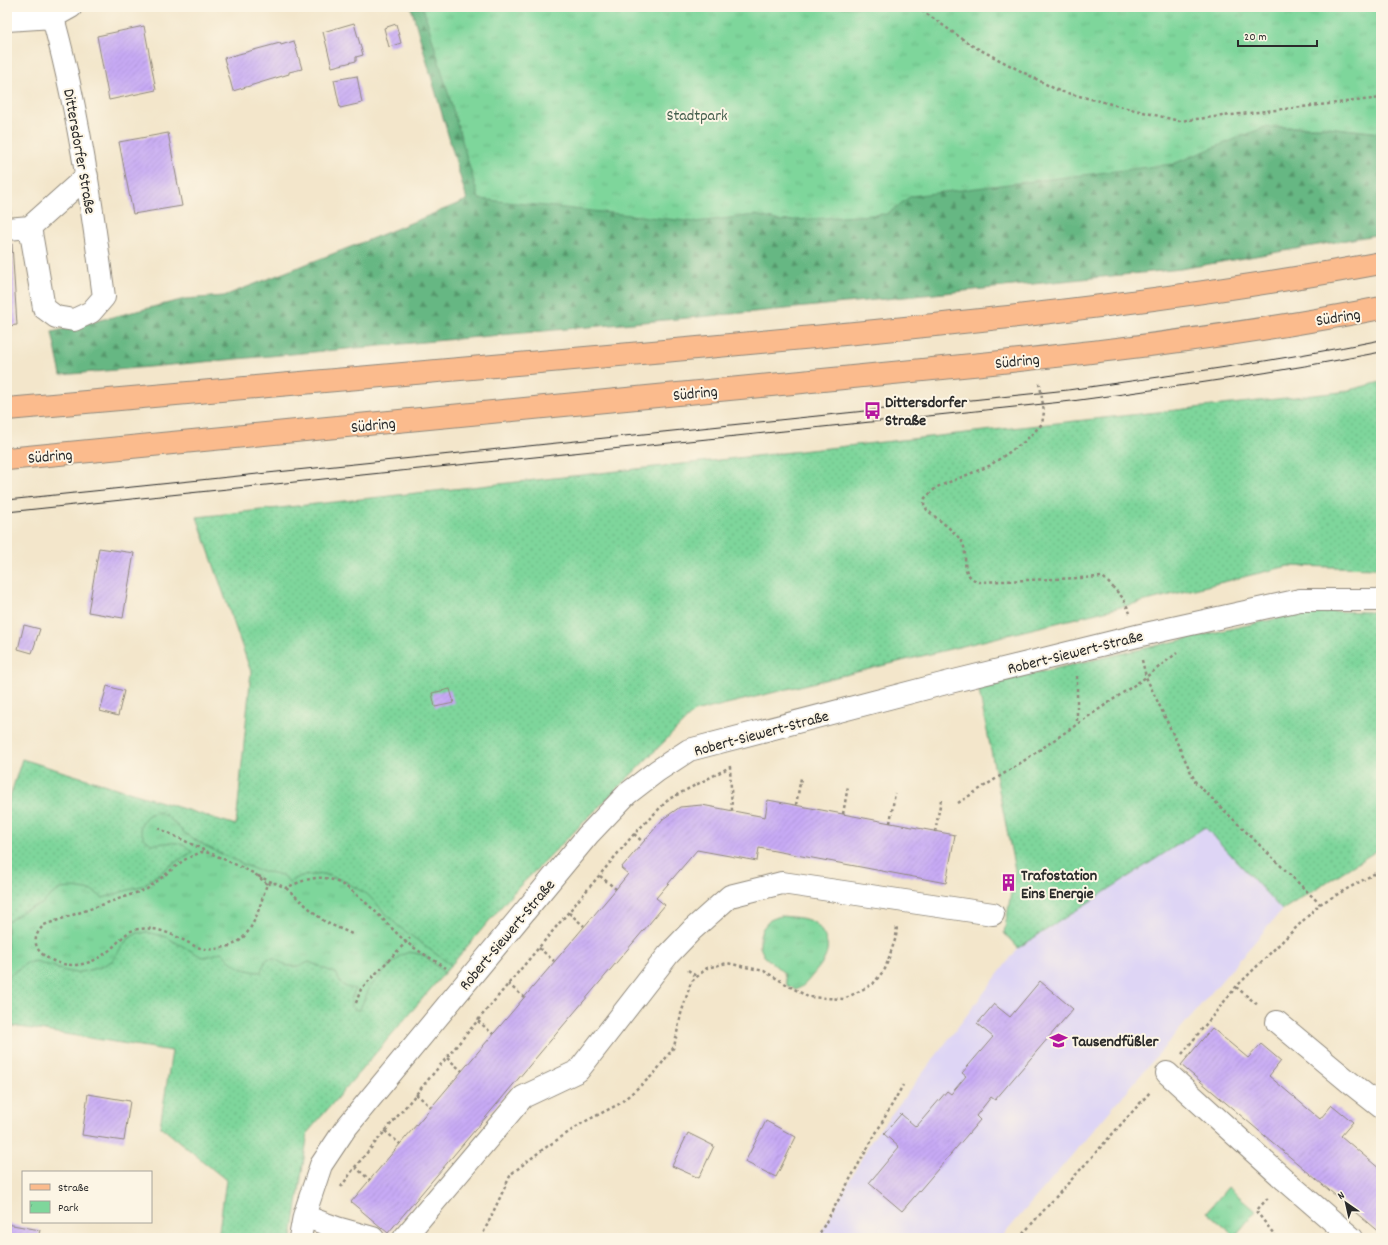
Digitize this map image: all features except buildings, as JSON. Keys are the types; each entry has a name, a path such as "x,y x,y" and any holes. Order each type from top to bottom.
{"main road":[{"path":"7,409 882,332 1130,302 1317,275 1381,263"},
{"name":"Südring","path":"7,459 1001,362 1195,340 1381,308"}],"street":[{"path":"7,20 58,10"},
{"name":"Dittersdorfer Straße","path":"30,227 44,308 56,317 74,320 91,312 104,297 88,176 65,66 58,10"},
{"path":"7,229 30,227 88,176"},
{"name":"Robert-Siewert-Straße","path":"300,1238 304,1216 321,1165 345,1129 588,835 627,794 657,771 689,750 946,683 1141,635 1300,600 1381,600"},
{"path":"404,1238 523,1098 578,1071 668,955 693,929 730,896 782,883 993,914"},
{"path":"1277,1022 1381,1107"},
{"path":"1167,1073 1285,1180 1352,1238"},
{"path":"304,1216 337,1228 373,1238"}],"path":[{"path":"917,7 971,45 1059,91 1178,121 1381,98"},
{"path":"1034,385 1040,385 1044,412 1042,424 1024,442 988,466 937,487 925,498 924,504 927,510 958,537 962,543 964,564 972,580 979,582 1102,577 1123,598 1141,635"},
{"path":"958,803 997,779 1146,677 1173,657 1181,648"},
{"path":"1141,657 1146,677 1196,783 1320,904"},
{"path":"1076,671 1077,724"},
{"path":"339,1190 355,1167 634,834 669,799 730,767 732,810"},
{"path":"796,805 801,778"},
{"path":"843,814 848,786"},
{"path":"890,823 895,793"},
{"path":"935,832 941,800"},
{"path":"158,828 286,888 325,922 352,934"},
{"path":"634,834 643,842"},
{"path":"210,853 201,852 184,860 147,889 44,925 38,931 36,940 37,949 44,956 63,965 88,963 108,951 130,930 140,928 162,931 204,950 217,949 232,945 242,939 248,931 253,922 267,884"},
{"path":"1019,1238 1167,1073 1236,987 1320,904 1381,870"},
{"path":"255,874 267,884 275,883"},
{"path":"600,876 616,889"},
{"path":"286,888 300,881 330,879 345,887 361,899 406,942 466,982"},
{"path":"481,1238 511,1174 542,1150 584,1122 619,1104 654,1074 674,1047 681,1014 691,982 707,968 727,963 764,971 808,997 844,999 873,984 885,969 896,937 901,901"},
{"path":"569,913 584,926"},
{"path":"356,1003 361,989 410,938"},
{"path":"539,948 554,961"},
{"path":"508,984 524,997"},
{"path":"1236,987 1277,1022"},
{"path":"478,1021 493,1034"},
{"path":"447,1058 462,1071"},
{"path":"817,1238 903,1085"},
{"path":"416,1094 431,1107"},
{"path":"385,1131 400,1144"},
{"path":"355,1167 370,1180"},
{"path":"1277,1238 1256,1211 1285,1180"}],"shaded area":[{"name":"Tausendfüßler","path":"1205,827 1282,910 1001,1238 818,1238 871,1141 1018,948"}],"green space":[{"path":"411,7 743,7 959,158 1124,128 1328,127 1381,133 1381,234 1181,269 786,309 61,375 52,332 185,299 224,296 467,200"},
{"name":"Stadtpark","path":"423,7 1381,7 1381,133 1328,127 1265,127 1173,164 911,196 887,214 781,221 755,215 696,222 479,199"},
{"path":"1381,382 1381,568 1288,566 694,712 513,893 308,1132 292,1238 218,1238 226,1180 160,1126 172,1051 7,1025 7,806 22,759 236,825 251,672 197,517 1341,392"},
{"path":"1310,611 1381,612 1381,848 1282,910 1205,827 1018,948 1004,933 1015,870 978,686"},
{"path":"160,812 184,832 202,844 259,871 282,875 289,882 301,876 325,874 346,882 368,895 398,926 451,965 444,973 424,955 409,952 402,955 389,966 370,987 359,1011 351,1007 351,1000 355,989 348,988 343,985 337,974 309,962 299,966 287,966 274,958 266,959 261,972 253,971 237,966 221,952 202,957 166,937 147,932 138,933 129,938 112,961 101,967 76,973 35,961 27,963 8,976 7,922 25,910 42,904 50,896 61,889 73,888 93,891 103,898 144,885 169,866 192,852 178,843 151,844 144,838 140,829 143,821 147,816"},
{"path":"780,916 800,918 813,922 820,929 827,943 827,952 823,962 807,982 796,990 787,985 784,973 764,956 760,947 760,935 763,928 770,920"},
{"path":"1228,1187 1256,1211 1235,1236 1207,1212"}],"tram line":[{"path":"7,500 1068,390 1264,361 1381,340"},
{"path":"7,512 1072,401 1227,379 1381,352"}],"place":[{"name":"Dittersdorfer Straße","path":"872,410"},
{"name":"Trafostation Eins Energie","path":"1008,883"},
{"name":"Tausendfüßler","path":"1059,1040"}]}
